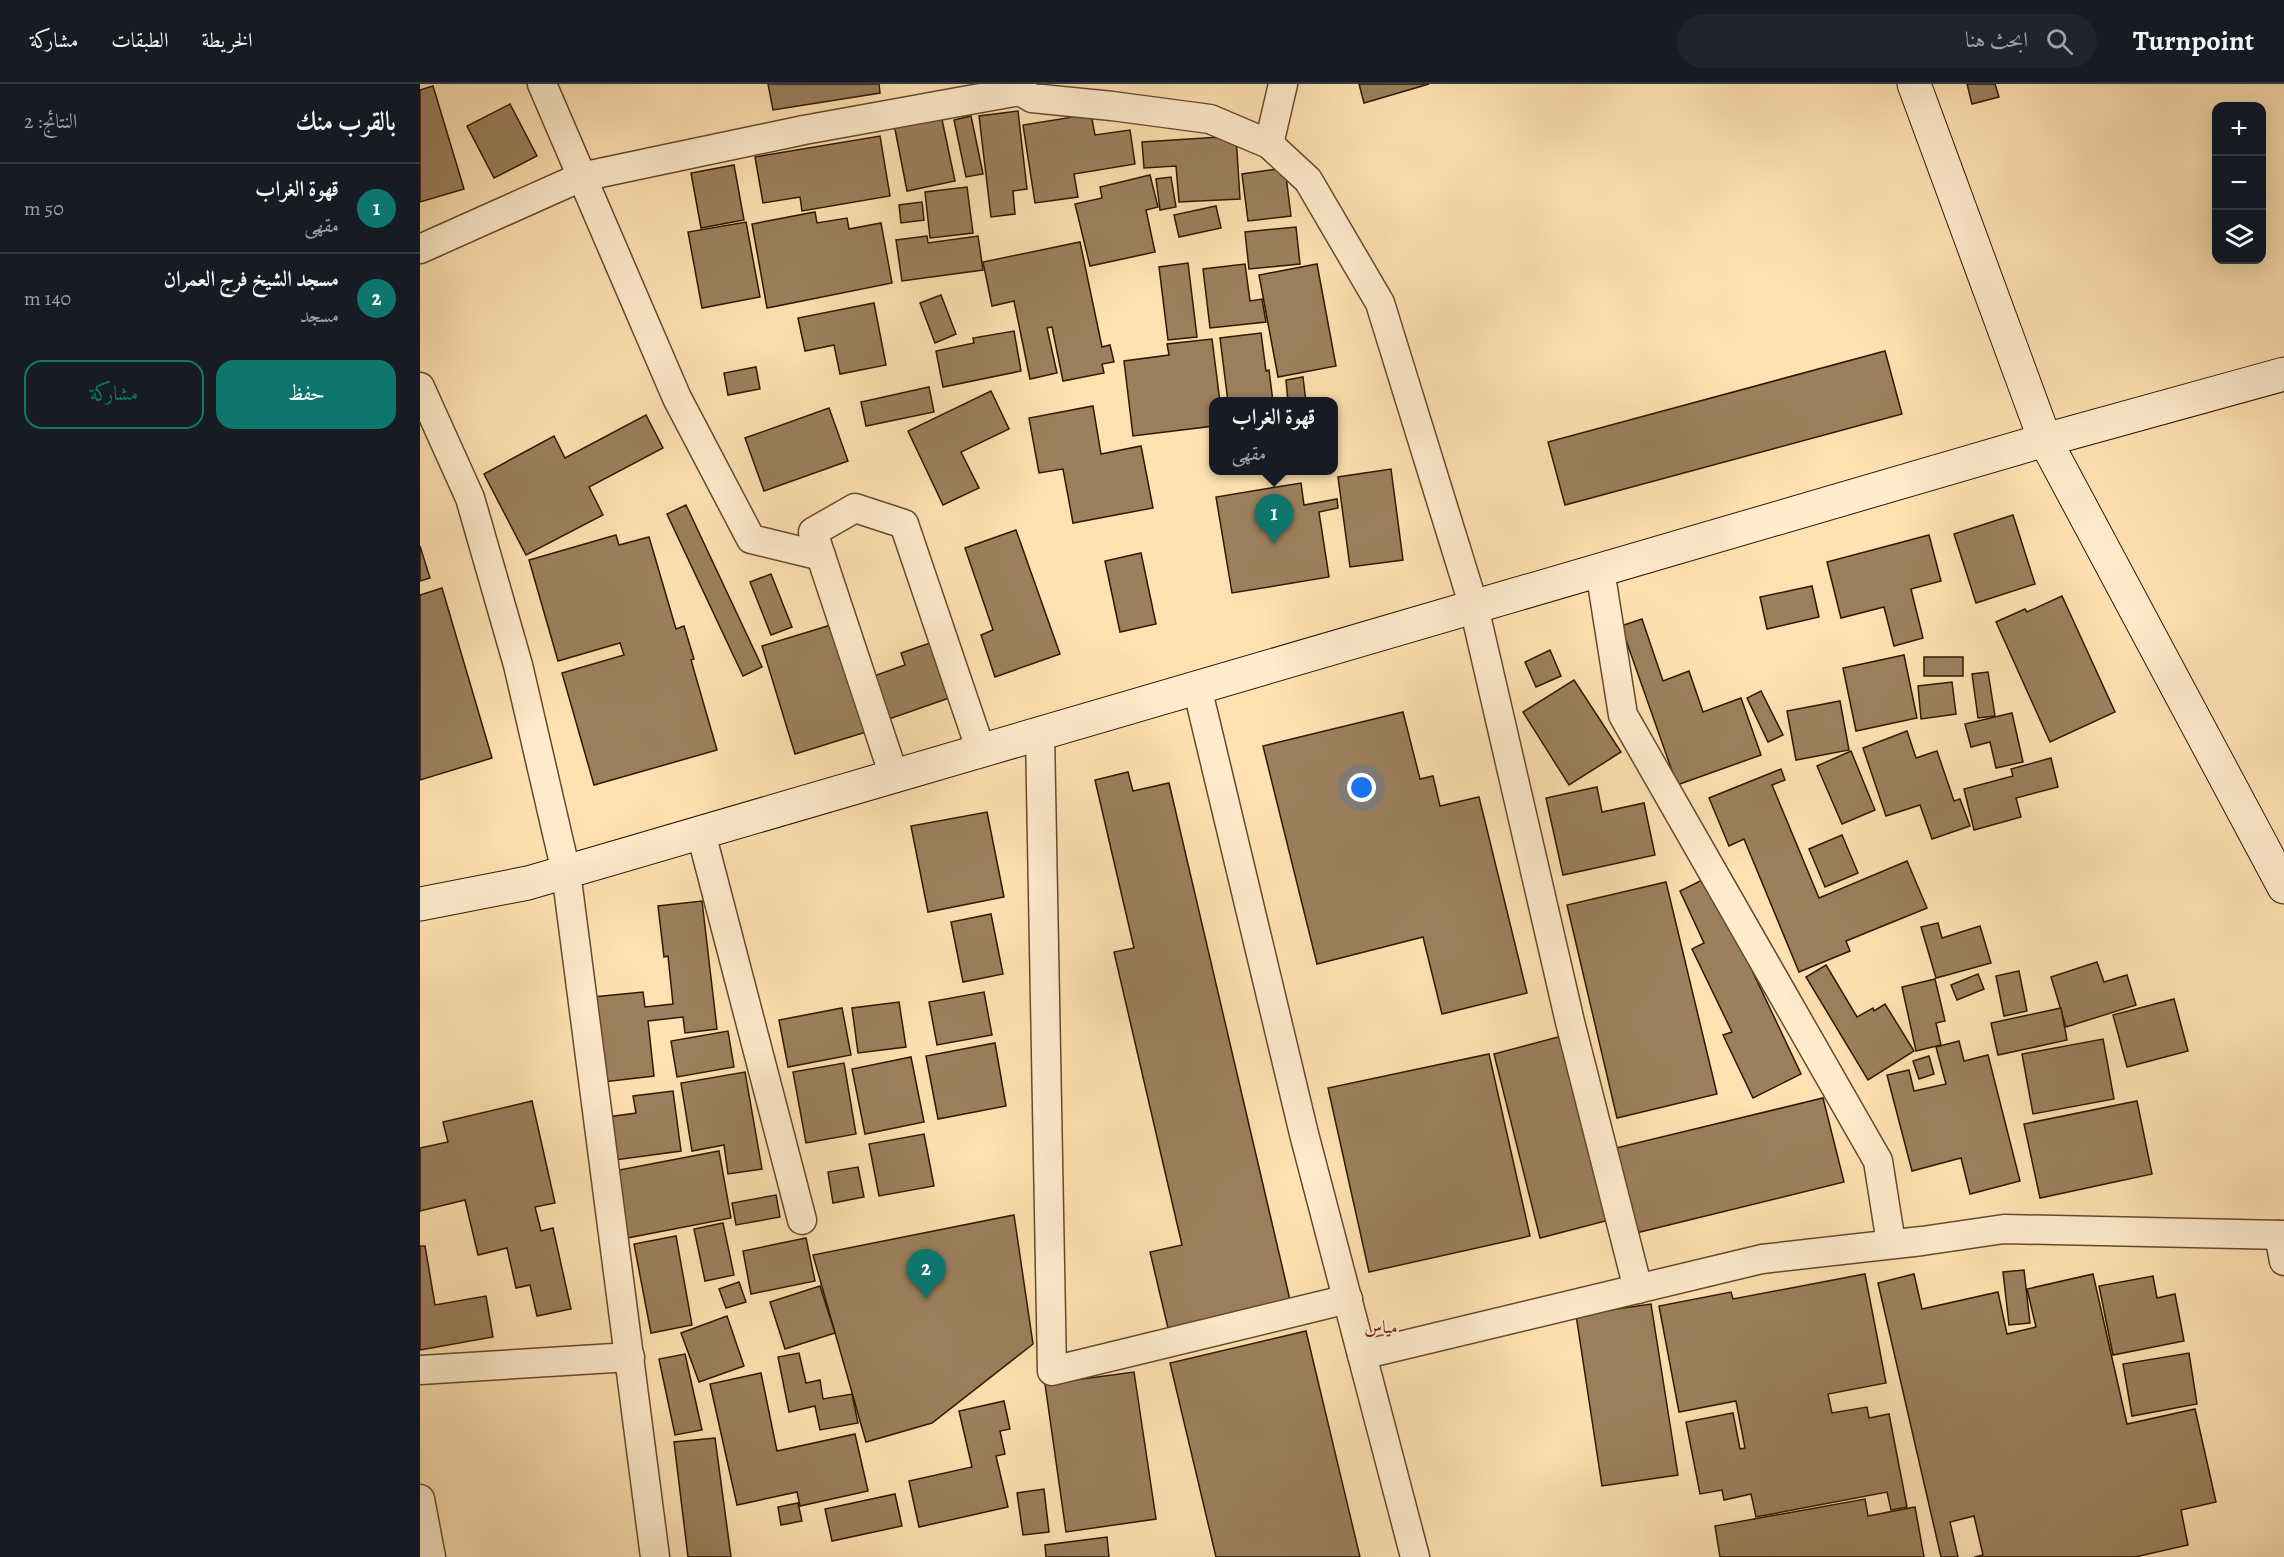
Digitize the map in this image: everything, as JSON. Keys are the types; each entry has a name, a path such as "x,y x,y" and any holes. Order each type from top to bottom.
{"street":[{"path":"542,84 677,398 751,539 821,556"},
{"path":"1269,144 1283,84"},
{"path":"1914,84 2045,440 2284,887"},
{"path":"420,249 581,177 1013,87 1032,98 1210,119 1269,144 1308,180 1380,303 1474,607 1570,1022 1638,1289"},
{"path":"420,904 528,883 2045,440 2284,374"},
{"path":"420,387 470,498 518,665 566,872 655,1557"},
{"path":"894,776 813,532 855,508 904,524 981,751"},
{"path":"1600,570 1623,715 1878,1161 1891,1243"},
{"path":"1197,687 1304,1134 1415,1557"},
{"path":"1040,734 1052,1371 1348,1299"},
{"path":"701,832 802,1220"},
{"path":"1362,1355 1762,1259 1923,1241 2004,1229 2282,1244"},
{"path":"420,1370 630,1357"},
{"path":"420,1499 431,1557"}],"building":[{"path":"768,84 879,84 880,93 773,110"},
{"path":"1359,84 1429,84 1364,103"},
{"path":"1967,84 1995,84 1999,97 1972,104"},
{"path":"433,86 464,189 420,202 420,90"},
{"path":"510,104 537,156 494,178 467,126"},
{"path":"1018,111 1027,189 1013,191 1015,214 991,217 979,116"},
{"path":"1091,114 1095,135 1130,130 1135,164 1074,174 1078,197 1035,203 1023,125"},
{"path":"941,115 955,181 907,191 894,124"},
{"path":"971,116 983,174 966,177 954,120"},
{"path":"880,136 890,196 802,211 800,197 763,203 755,157"},
{"path":"1236,136 1240,199 1179,202 1176,166 1144,168 1142,142"},
{"path":"734,165 744,220 701,228 691,173"},
{"path":"1285,168 1291,216 1248,221 1242,174"},
{"path":"1150,175 1158,207 1146,210 1155,252 1090,266 1075,204 1102,198 1100,187"},
{"path":"1171,177 1176,207 1160,210 1156,179"},
{"path":"967,187 973,233 930,238 925,192"},
{"path":"922,202 924,220 901,223 899,205"},
{"path":"1216,206 1221,228 1179,237 1174,215"},
{"path":"815,212 817,223 847,218 849,229 881,223 892,283 767,308 752,224"},
{"path":"746,222 760,297 702,308 688,232"},
{"path":"1296,227 1300,264 1249,269 1245,232"},
{"path":"927,236 928,243 978,236 983,270 902,281 896,240"},
{"path":"1080,242 1102,347 1110,345 1114,362 1102,364 1104,373 1063,381 1052,327 1047,328 1057,373 1030,379 1014,301 992,306 983,262"},
{"path":"1188,263 1197,337 1168,340 1159,267"},
{"path":"1245,264 1250,301 1262,299 1266,322 1210,328 1203,269"},
{"path":"1317,264 1336,366 1278,377 1259,275"},
{"path":"941,295 956,334 935,343 920,303"},
{"path":"874,303 886,365 840,374 834,345 805,351 798,318"},
{"path":"1014,331 1021,371 943,387 936,351 974,343 973,338"},
{"path":"1261,333 1272,397 1227,397 1220,338"},
{"path":"1212,339 1219,397 1209,397 1209,427 1133,436 1124,361 1169,355 1167,344"},
{"path":"1885,351 1902,414 1565,505 1548,442"},
{"path":"756,367 760,389 728,395 724,373"},
{"path":"1303,377 1305,397 1288,397 1286,380"},
{"path":"929,387 934,412 866,426 861,402"},
{"path":"991,391 1009,429 961,452 979,488 943,505 908,431"},
{"path":"1093,406 1101,454 1141,446 1153,508 1073,523 1063,469 1039,473 1029,418"},
{"path":"829,408 848,461 764,491 745,438"},
{"path":"646,415 663,448 589,487 603,515 526,555 484,474 554,436 565,458"},
{"path":"1391,469 1403,560 1350,567 1338,477"},
{"path":"1301,483 1304,505 1337,499 1338,508 1319,512 1329,577 1232,593 1216,497"},
{"path":"686,505 762,667 743,676 667,514"},
{"path":"2013,515 2035,584 1976,603 1954,534"},
{"path":"1016,530 1060,654 995,677 981,635 993,630 965,548"},
{"path":"616,535 619,545 649,537 676,629 684,626 694,659 691,660 717,750 594,785 562,673 624,655 620,643 558,661 529,560"},
{"path":"1929,535 1941,581 1911,589 1923,638 1894,646 1884,607 1841,618 1827,562"},
{"path":"420,546 430,578 420,581"},
{"path":"1141,553 1156,624 1120,632 1105,561"},
{"path":"771,574 792,627 771,635 750,582"},
{"path":"1812,586 1819,617 1767,629 1760,597"},
{"path":"442,588 492,758 420,780 420,595"},
{"path":"2062,596 2115,712 2050,742 1996,622 2025,609 2027,612"},
{"path":"1642,619 1663,681 1689,671 1703,712 1741,698 1761,755 1677,785 1621,626"},
{"path":"834,624 866,732 795,754 762,646"},
{"path":"933,642 952,697 886,720 871,677 905,665 901,653"},
{"path":"1550,650 1561,676 1536,687 1525,662"},
{"path":"1904,655 1917,718 1856,731 1843,668"},
{"path":"1924,657 1963,657 1963,676 1924,676"},
{"path":"1988,672 1995,716 1978,718 1972,674"},
{"path":"1574,680 1621,752 1569,785 1523,712"},
{"path":"1952,682 1956,714 1921,719 1918,686"},
{"path":"1761,691 1783,735 1768,742 1747,698"},
{"path":"1840,701 1849,750 1796,760 1787,711"},
{"path":"1403,712 1420,779 1433,776 1440,806 1479,797 1527,993 1442,1014 1423,937 1317,964 1263,746"},
{"path":"2012,713 2023,762 1996,768 1990,742 1971,747 1965,724"},
{"path":"1907,731 1916,758 1937,751 1954,801 1960,799 1970,826 1932,839 1920,805 1886,816 1863,748"},
{"path":"1851,751 1875,810 1842,824 1817,766"},
{"path":"2051,758 2058,787 2016,798 2021,817 1974,830 1964,789 2013,776 2011,769"},
{"path":"1781,769 1785,780 1772,785 1819,898 1907,861 1927,908 1846,941 1850,951 1799,972 1744,839 1729,846 1709,798"},
{"path":"1128,772 1133,791 1169,783 1290,1300 1168,1328 1150,1252 1182,1245 1114,952 1134,948 1095,780"},
{"path":"1597,787 1602,812 1644,803 1655,855 1563,875 1546,798"},
{"path":"987,812 1004,897 928,912 911,826"},
{"path":"1842,835 1858,873 1825,887 1809,849"},
{"path":"1708,877 1801,1074 1753,1098 1723,1035 1732,1032 1692,949 1704,943 1680,891"},
{"path":"1666,882 1717,1094 1617,1118 1567,905"},
{"path":"702,901 717,1029 685,1033 683,1017 648,1021 654,1076 603,1082 593,997 643,992 645,1007 673,1004 668,956 664,957 658,906"},
{"path":"991,914 1003,974 963,982 951,922"},
{"path":"1938,923 1942,938 1980,926 1991,963 1936,978 1921,927"},
{"path":"2097,962 2104,982 2127,975 2136,1005 2066,1027 2051,977"},
{"path":"1826,965 1857,1017 1885,1004 1914,1051 1868,1080 1806,977"},
{"path":"2019,971 2027,1011 2004,1016 1996,976"},
{"path":"1978,974 1984,989 1957,1000 1951,985"},
{"path":"1935,979 1945,1021 1936,1023 1941,1045 1916,1051 1902,987"},
{"path":"984,992 992,1035 937,1045 929,1002"},
{"path":"2174,999 2188,1051 2127,1067 2113,1015"},
{"path":"899,1002 906,1047 858,1053 852,1008"},
{"path":"842,1008 851,1055 788,1067 779,1020"},
{"path":"2061,1008 2067,1040 1998,1055 1991,1023"},
{"path":"728,1031 734,1067 677,1077 671,1041"},
{"path":"1566,1035 1613,1219 1540,1238 1494,1054"},
{"path":"2103,1039 2114,1099 2033,1114 2022,1054"},
{"path":"1959,1041 1964,1061 1988,1055 2020,1181 1970,1194 1961,1158 1912,1171 1887,1075 1909,1070 1914,1091 1946,1084 1936,1047"},
{"path":"995,1043 1006,1106 938,1119 926,1056"},
{"path":"1489,1054 1530,1236 1369,1272 1328,1088"},
{"path":"1929,1056 1934,1074 1919,1079 1913,1061"},
{"path":"911,1057 924,1122 865,1134 852,1069"},
{"path":"844,1063 856,1134 806,1143 793,1072"},
{"path":"745,1072 762,1169 728,1174 724,1145 692,1151 681,1083"},
{"path":"673,1091 681,1151 615,1160 608,1117 636,1113 633,1096"},
{"path":"1823,1098 1844,1182 1636,1233 1616,1148"},
{"path":"532,1101 555,1203 535,1207 541,1231 553,1228 571,1309 537,1316 530,1285 516,1288 507,1248 478,1255 465,1200 420,1211 420,1148 448,1142 443,1122"},
{"path":"2137,1101 2152,1174 2040,1198 2024,1124"},
{"path":"924,1134 934,1186 879,1196 869,1144"},
{"path":"719,1151 731,1218 627,1238 614,1171"},
{"path":"858,1167 864,1197 833,1203 828,1172"},
{"path":"776,1195 780,1217 736,1225 732,1203"},
{"path":"1014,1215 1033,1344 932,1423 866,1442 813,1255"},
{"path":"723,1223 734,1275 705,1281 694,1229"},
{"path":"676,1236 692,1325 651,1333 634,1244"},
{"path":"806,1238 815,1281 751,1294 743,1251"},
{"path":"420,1246 425,1246 435,1305 486,1296 493,1337 420,1350"},
{"path":"2024,1270 2030,1323 2009,1325 2003,1272"},
{"path":"1865,1274 1886,1383 1828,1394 1832,1413 1867,1407 1869,1418 1889,1414 1907,1507 1891,1510 1887,1492 1756,1517 1751,1494 1724,1500 1722,1490 1700,1494 1686,1422 1733,1413 1740,1449 1745,1448 1736,1401 1679,1412 1659,1306 1731,1292 1733,1299"},
{"path":"1914,1274 1922,1309 1998,1292 2007,1334 2036,1327 2027,1289 2093,1274 2127,1424 2195,1409 2216,1502 2181,1510 2188,1545 2135,1557 1974,1557 1983,1555 1974,1516 1950,1522 1958,1557 1941,1557 1878,1283"},
{"path":"2153,1276 2157,1298 2175,1294 2184,1341 2113,1355 2099,1286"},
{"path":"739,1282 746,1302 726,1308 719,1289"},
{"path":"820,1286 835,1333 785,1349 770,1302"},
{"path":"1651,1304 1678,1475 1602,1486 1576,1315"},
{"path":"727,1316 744,1366 699,1382 681,1333"},
{"path":"1306,1331 1360,1557 1216,1557 1170,1363"},
{"path":"799,1353 806,1383 820,1380 823,1399 852,1394 858,1423 820,1430 815,1406 789,1412 778,1357"},
{"path":"2189,1353 2197,1404 2132,1416 2123,1364"},
{"path":"685,1354 702,1430 675,1435 659,1359"},
{"path":"1134,1372 1156,1519 1066,1532 1045,1384"},
{"path":"761,1373 777,1451 855,1434 868,1491 800,1506 797,1492 737,1505 710,1384"},
{"path":"1004,1401 1010,1429 1000,1431 1005,1454 996,1456 1008,1507 919,1527 909,1481 972,1467 959,1411"},
{"path":"715,1438 731,1557 688,1557 674,1442"},
{"path":"1044,1489 1049,1532 1023,1535 1017,1493"},
{"path":"895,1494 902,1526 832,1541 825,1509"},
{"path":"1865,1499 1868,1516 1915,1507 1924,1557 1720,1557 1715,1526"},
{"path":"798,1503 802,1521 781,1525 778,1507"},
{"path":"1107,1537 1109,1557 1046,1557 1045,1545"}],"place":[{"name":"قهوة الغراب","path":"1274,544"},
{"name":"مسجد الشيخ فرج العمران","path":"926,1299"}],"district":[{"name":"مياس","path":"1381,1327"}]}
